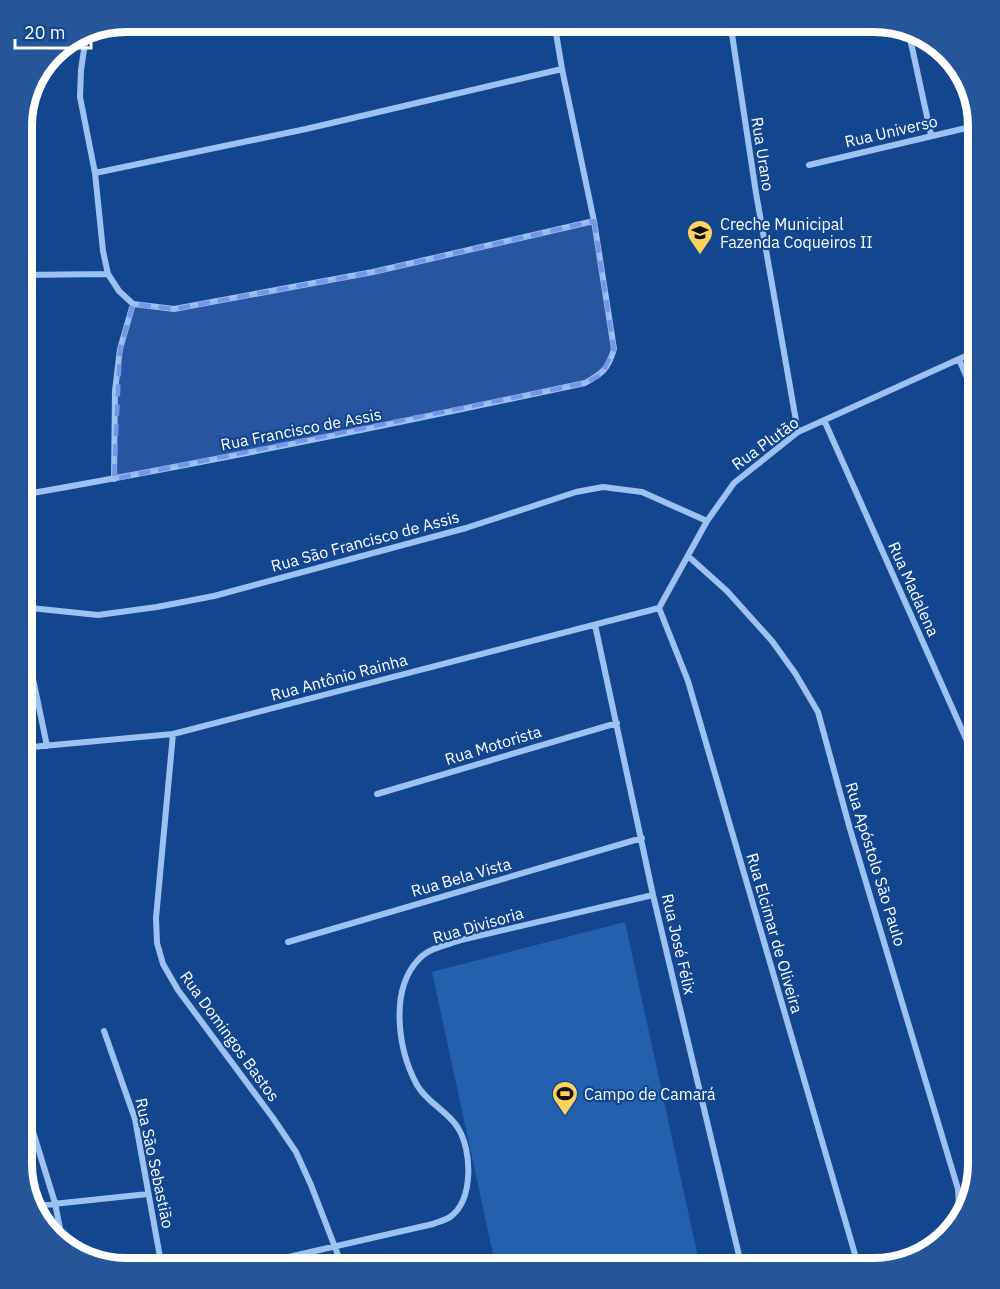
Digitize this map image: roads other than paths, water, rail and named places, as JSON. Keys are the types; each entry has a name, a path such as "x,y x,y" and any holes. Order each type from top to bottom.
{"street":[{"path":"85,41 80,97 95,173 103,251 108,274 119,291 133,304 174,309 373,272 594,221 556,32"},
{"name":"Rua Urano","path":"732,32 756,193 798,432"},
{"path":"910,39 931,135"},
{"path":"95,173 306,129 562,69"},
{"name":"Rua Universo","path":"808,165 968,127"},
{"name":"Rua Francisco de Assis","path":"32,493 114,479 585,383 602,374 610,364 614,349 594,221"},
{"path":"32,275 108,274"},
{"path":"114,479 115,392 120,349 133,304"},
{"name":"Rua Plutão","path":"659,608 707,521 734,483 798,432 968,355"},
{"path":"959,359 968,380"},
{"name":"Rua Madalena","path":"824,420 968,743"},
{"name":"Rua São Francisco de Assis","path":"32,608 98,615 214,596 466,528 576,492 603,487 642,492 707,521"},
{"name":"Rua Apóstolo São Paulo","path":"688,556 728,591 772,641 818,712 850,829 958,1189 959,1205"},
{"name":"Rua Antônio Rainha","path":"32,747 173,734 659,608"},
{"name":"Rua Elcimar de Oliveira","path":"659,608 688,681 856,1258"},
{"name":"Rua José Félix","path":"595,625 653,895 740,1258"},
{"path":"32,674 47,746"},
{"name":"Rua Motorista","path":"377,794 617,723"},
{"name":"Rua Domingos Bastos","path":"173,734 156,918 156,943 163,964 178,990 296,1152 340,1258"},
{"name":"Rua Bela Vista","path":"288,942 642,838"},
{"name":"Rua Divisoria","path":"286,1258 433,1224 450,1217 462,1203 468,1164 465,1143 457,1126 428,1099 417,1085 403,1042 400,1017 402,994 409,974 420,958 437,948 461,940 653,895"},
{"name":"Rua São Sebastião","path":"104,1031 135,1119 160,1258"},
{"path":"32,1128 56,1203 61,1232"},
{"path":"41,1205 148,1194"}],"place":[{"name":"Creche Municipal Fazenda Coqueiros II","path":"700,256"},
{"name":"Campo de Camará","path":"565,1117"}]}
